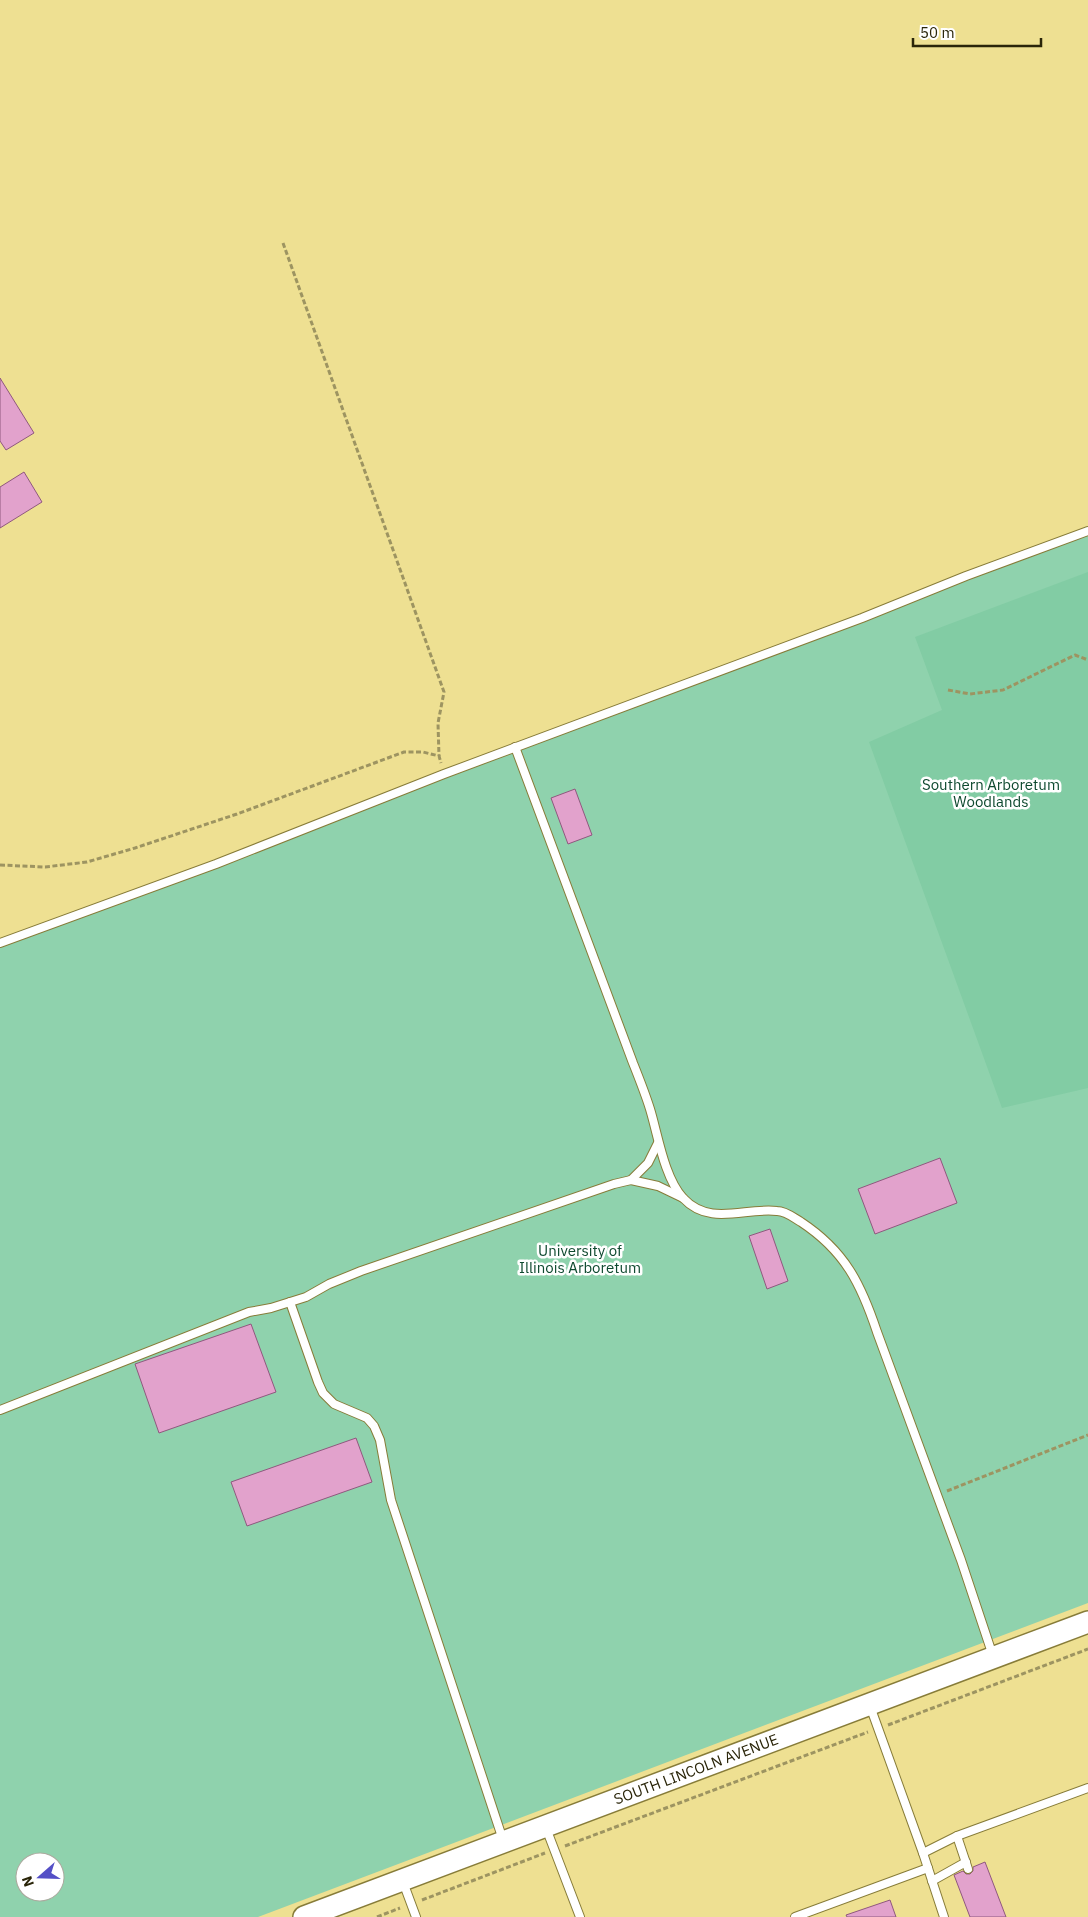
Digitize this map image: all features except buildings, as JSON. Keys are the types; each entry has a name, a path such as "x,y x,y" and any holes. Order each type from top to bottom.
{"main road":[{"name":"SOUTH LINCOLN AVENUE","path":"304,1917 1088,1622"}],"lane":[{"path":"0,943 216,864 444,774 862,618 966,576 1088,531"},
{"path":"515,748 651,1110 658,1143 670,1174 683,1198"},
{"path":"631,1180 648,1163 658,1143"},
{"path":"0,1410 249,1312 306,1297 329,1284 361,1272 614,1184 631,1180 658,1186 683,1198 698,1208 716,1215 779,1210 809,1228 840,1256 850,1269 866,1298 993,1658"},
{"path":"290,1302 318,1382 324,1393 334,1404 367,1418 374,1426 380,1440 391,1500 503,1842"},
{"path":"870,1704 944,1917"},
{"path":"923,1853 957,1836 1088,1788"},
{"path":"545,1826 580,1917"},
{"path":"932,1881 967,1865 957,1836"},
{"path":"795,1917 928,1868"},
{"path":"403,1880 416,1917"}],"path":[{"path":"283,243 444,692 438,723 439,756 444,774"},
{"path":"948,690 970,694 1003,690 1075,655 1088,660"},
{"path":"0,865 45,868 87,862 237,814 404,752 423,752 439,756"},
{"path":"937,1495 1088,1435"},
{"path":"378,1917 1088,1649"}],"shaded area":[{"path":"0,0 1088,0 1088,1917 0,1917"}],"green space":[{"name":"University of Illinois Arboretum","path":"1088,533 1088,1603 258,1917 0,1917 0,942"},
{"name":"Southern Arboretum Woodlands","path":"1088,572 1088,1088 1002,1108 869,742 942,710 915,637"}]}
